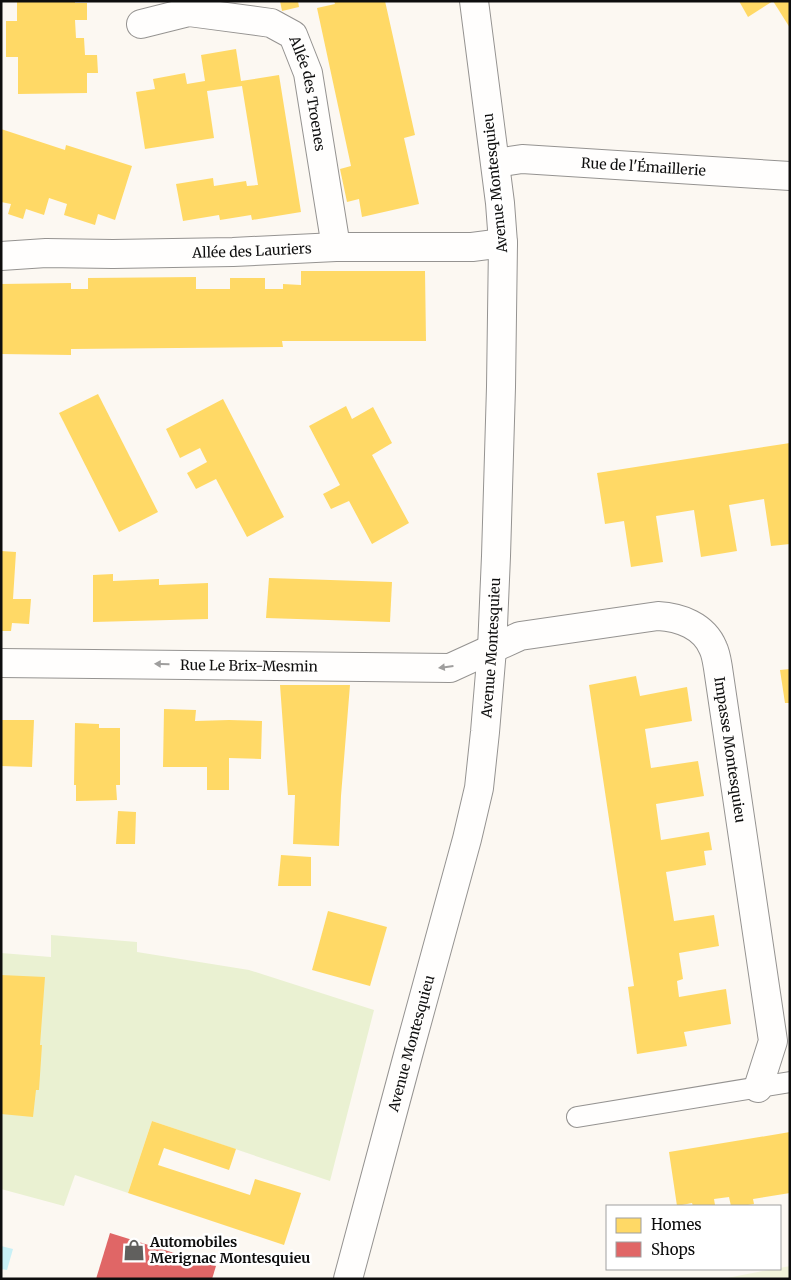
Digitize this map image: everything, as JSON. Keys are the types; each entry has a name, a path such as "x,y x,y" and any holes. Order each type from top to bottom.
{"street":[{"name":"Avenue Montesquieu","path":"348,1279 410,1045 468,839 479,788 492,650 501,387 503,243 496,163 474,1"},
{"name":"Allée des Troenes","path":"141,24 189,12 271,23 293,36 308,72 336,247"},
{"name":"Rue de l'Émaillerie","path":"496,163 522,158 790,176"},
{"name":"Allée des Lauriers","path":"1,256 46,253 233,252 336,247 472,247 503,243"},
{"name":"Impasse Montesquieu","path":"492,650 520,636 658,616 671,616 690,623 703,633 713,647 720,678 773,1041 758,1088"},
{"name":"Rue Le Brix-Mesmin","path":"1,663 450,668 492,650"}],"lane":[{"path":"577,1117 790,1082"}],"green space":[{"path":"51,935 137,942 137,952 249,970 374,1010 330,1181 152,1121 128,1193 75,1175 64,1206 1,1189 1,953 51,957"},
{"path":"790,1266 790,1279 722,1279 768,1270 781,1270 781,1268"}],"water":[{"path":"1,1246 13,1249 7,1270 1,1269"}],"building: Homes":[{"path":"17,1 75,1 75,3 87,3 87,20 75,20 76,38 84,38 85,55 97,55 98,73 87,73 87,93 18,94 18,57 6,57 6,21 17,21"},
{"path":"280,1 298,1 299,7 282,11"},
{"path":"334,1 385,1 415,135 404,138 419,204 362,217 359,199 347,202 340,169 351,166 317,8 335,4"},
{"path":"739,1 773,1 748,17"},
{"path":"773,1 790,1 790,28"},
{"path":"236,49 241,81 279,75 301,212 252,220 251,215 220,220 219,215 183,221 176,184 213,178 214,186 246,181 247,186 258,185 242,86 207,91 214,138 145,149 136,92 155,89 153,79 185,73 187,84 205,81 201,55"},
{"path":"1,129 65,150 66,145 132,166 115,220 98,214 95,225 64,215 67,204 49,198 44,215 26,209 23,219 8,214 11,204 1,202"},
{"path":"301,271 425,271 426,341 282,341 283,347 71,349 71,355 1,354 1,284 71,283 71,289 88,289 88,278 196,277 196,289 230,289 230,278 265,278 265,289 283,289 283,284 301,285"},
{"path":"98,394 158,512 119,532 59,413"},
{"path":"223,399 284,517 247,537 216,479 196,489 187,473 207,462 200,448 180,458 166,429"},
{"path":"346,406 352,419 373,407 392,443 372,455 409,523 372,544 349,501 331,509 323,494 340,485 309,426"},
{"path":"790,443 790,544 771,546 764,499 729,505 737,551 701,557 694,510 656,516 663,562 631,567 624,521 605,524 597,473"},
{"path":"1,551 16,552 13,599 31,599 29,624 12,623 11,631 1,631"},
{"path":"113,574 113,581 159,579 159,585 208,583 208,619 93,622 93,575"},
{"path":"269,578 392,582 390,622 266,618"},
{"path":"790,669 790,703 785,703 780,670"},
{"path":"636,676 640,696 687,687 692,721 645,729 651,768 698,761 704,796 656,804 661,840 709,832 712,850 704,851 706,865 666,872 674,921 714,915 719,946 679,953 683,979 677,981 679,997 726,989 731,1024 684,1032 687,1046 637,1054 628,987 634,986 589,685"},
{"path":"280,685 350,685 339,846 293,844 295,795 288,795"},
{"path":"164,709 196,710 195,721 262,721 261,759 229,758 229,790 207,790 207,767 163,767"},
{"path":"1,720 34,720 32,767 1,766"},
{"path":"75,723 99,724 99,728 120,728 120,785 116,785 117,800 76,801 76,785 74,785"},
{"path":"118,811 136,812 135,844 116,844"},
{"path":"281,855 311,857 311,886 278,886"},
{"path":"328,911 387,927 370,986 312,970"},
{"path":"1,975 45,977 39,1090 36,1090 33,1117 1,1114"},
{"path":"152,1121 236,1149 229,1170 164,1148 158,1165 250,1195 255,1179 301,1193 284,1245 128,1193"},
{"path":"790,1132 790,1193 753,1199 754,1204 748,1205 731,1205 729,1197 714,1199 715,1205 693,1205 692,1203 677,1205 669,1152"}],"building: Shops":[{"name":"Automobiles Merignac Montesquieu","path":"110,1233 216,1266 212,1279 96,1279"}],"place":[{"name":"Automobiles Merignac Montesquieu","path":"134,1250"}]}
